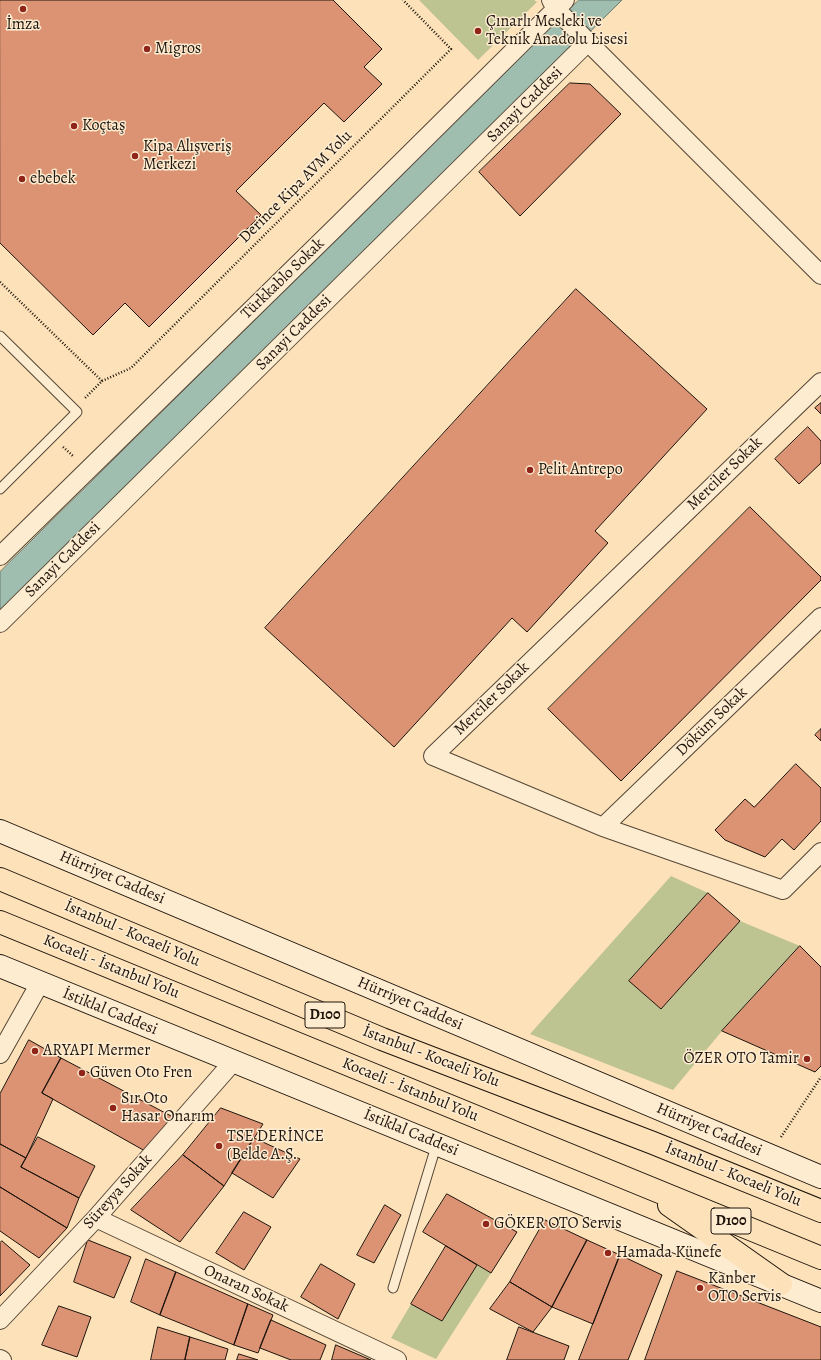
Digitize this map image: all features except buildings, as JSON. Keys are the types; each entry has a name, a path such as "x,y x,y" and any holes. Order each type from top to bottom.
{"highway":[{"name":"İstanbul - Kocaeli Yolu","path":"0,879 382,1039 653,1143 821,1211"},
{"name":"Kocaeli - İstanbul Yolu","path":"0,922 821,1258"},
{"path":"640,1185 781,1284"}],"main road":[{"name":"Hürriyet Caddesi","path":"0,831 821,1177"},
{"name":"İstiklal Caddesi","path":"0,966 233,1062 437,1143 821,1301"}],"street":[{"path":"557,3 588,42 821,275"},
{"name":"Türkkablo Sokak","path":"0,556 337,226 557,3"},
{"name":"Sanayi Caddesi","path":"0,623 588,42"},
{"name":"Merciler Sokak","path":"821,382 433,756 603,827 783,890 821,852"},
{"name":"Döküm Sokak","path":"603,827 821,617"},
{"path":"0,1054 40,983"},
{"name":"Süreyya Sokak","path":"0,1320 96,1218 233,1062"},
{"name":"Onaran Sokak","path":"96,1218 396,1360"}],"lane":[{"path":"0,336 77,412 0,489"},
{"path":"393,1288 437,1143"}],"path":[{"name":"Derince Kipa AVM Yolu","path":"102,381 131,368 451,49 403,0"},
{"path":"52,437 77,460"},
{"path":"777,1143 819,1083 821,1077"}],"green space":[{"name":"Çınarlı Mesleki ve Teknik Anadolu Lisesi","path":"419,0 534,0 537,2 478,60"},
{"path":"671,876 708,893 630,981 661,1009 740,921 800,946 722,1031 673,1090 530,1034"},
{"path":"477,1265 491,1273 436,1359 391,1338 411,1304 442,1321"}],"shaded area":[{"path":"579,0 622,0 0,615 0,572"}],"place":[{"name":"İmza","path":"23,9"},
{"name":"Çınarlı Mesleki ve Teknik Anadolu Lisesi","path":"478,31"},
{"name":"Migros","path":"147,49"},
{"name":"Koçtaş","path":"74,126"},
{"name":"Kipa Alışveriş Merkezi","path":"135,156"},
{"name":"ebebek","path":"22,179"},
{"name":"Pelit Antrepo","path":"530,470"},
{"name":"ARYAPI Mermer","path":"35,1051"},
{"name":"ÖZER OTO Tamir","path":"807,1059"},
{"name":"Güven Oto Fren","path":"82,1073"},
{"name":"Sır Oto Hasar Onarım","path":"113,1108"},
{"name":"TSE DERİNCE (Belde A.Ş.","path":"219,1146"},
{"name":"GÖKER OTO Servis","path":"486,1224"},
{"name":"Hamada Künefe","path":"608,1253"},
{"name":"Kanber OTO Servis","path":"700,1288"}]}
